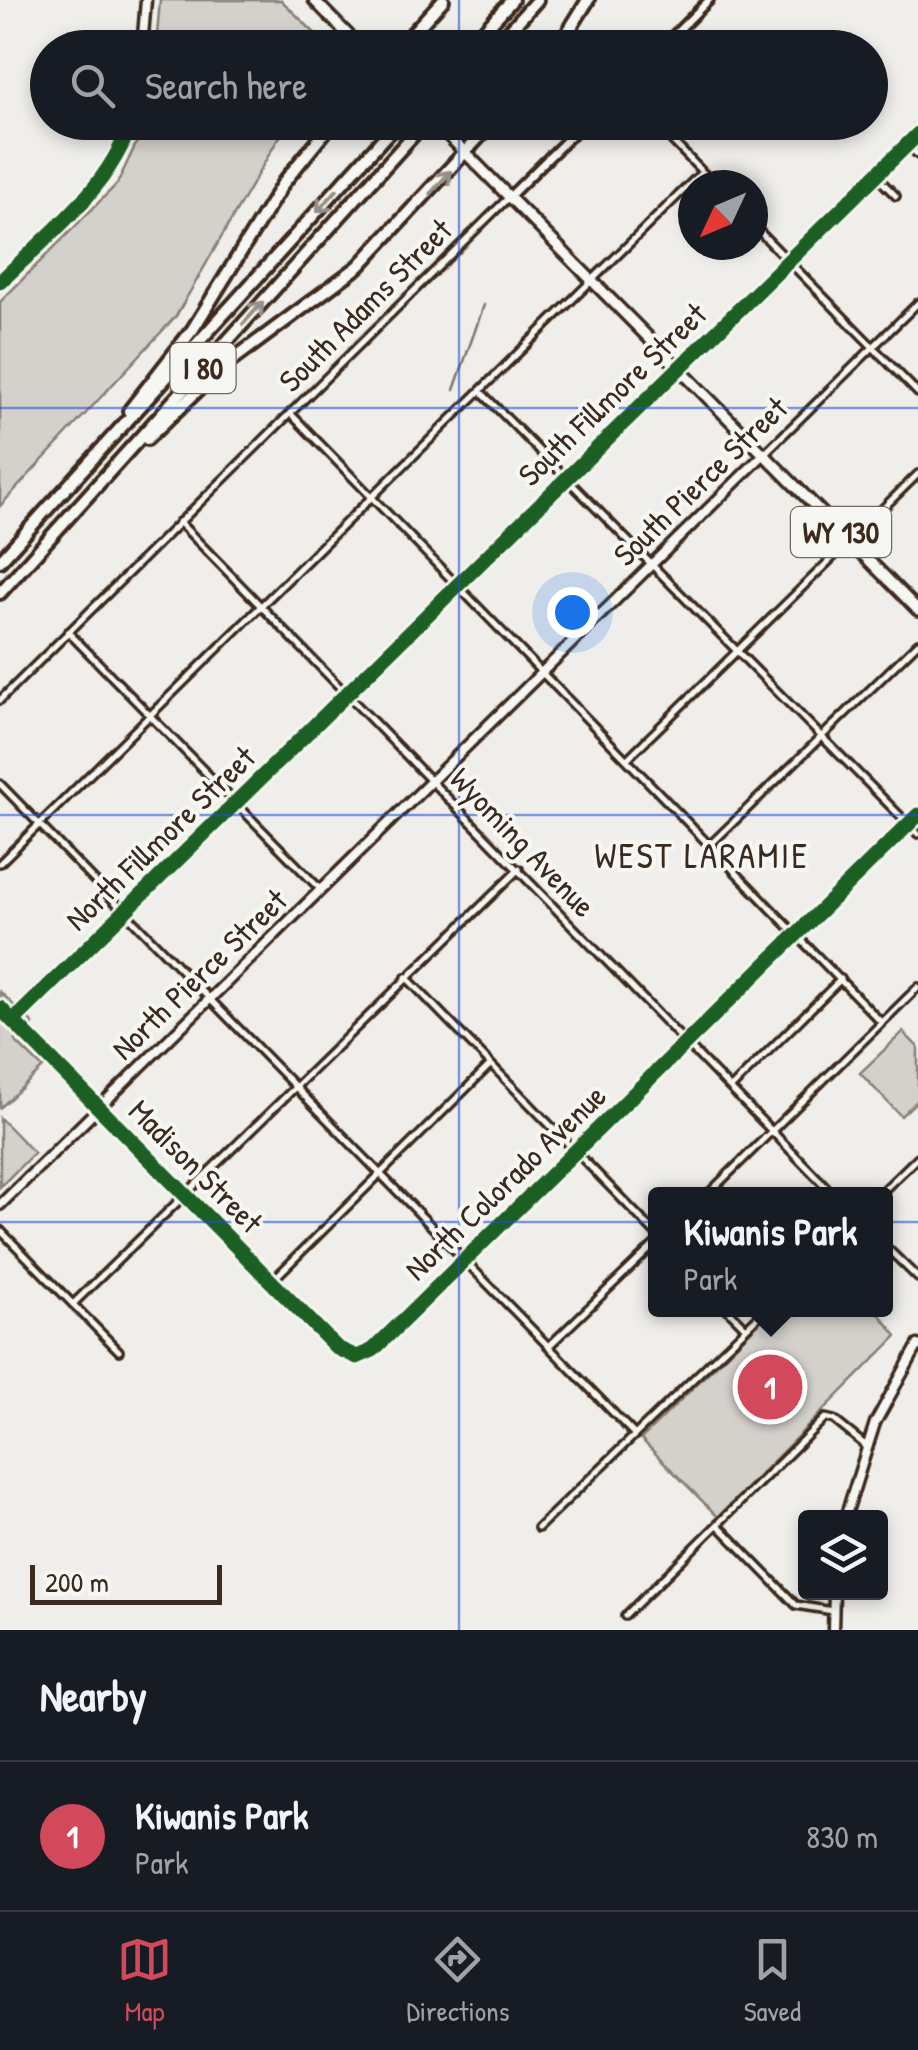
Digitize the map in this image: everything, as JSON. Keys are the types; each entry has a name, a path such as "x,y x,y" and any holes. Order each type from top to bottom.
{"highway":[{"path":"415,30 443,0"},
{"path":"484,30 512,0"},
{"path":"510,30 537,0"},
{"path":"569,30 588,0"},
{"path":"42,514 168,363 284,182 318,140"},
{"name":"I 80","path":"0,561 382,140"},
{"name":"I 80","path":"0,593 410,140"},
{"path":"82,502 219,370 370,256 477,140"}],"main road":[{"path":"144,30 146,0"},
{"path":"314,0 344,30"},
{"path":"0,282 96,186 117,158 124,140"},
{"name":"WY 130","path":"452,140 918,610"},
{"name":"South Pierce Street","path":"433,781 540,671 764,454"},
{"name":"North Pierce Street","path":"0,1205 433,781"},
{"path":"847,1510 866,1445 918,1345"},
{"path":"833,1630 834,1600"}],"street":[{"path":"680,30 709,0"},
{"name":"South Fillmore Street","path":"346,694 918,134"},
{"name":"South Adams Street","path":"0,700 567,140"},
{"path":"671,140 700,170"},
{"path":"908,145 918,155"},
{"path":"876,176 896,196"},
{"path":"0,863 149,718 258,604 678,196"},
{"path":"768,240 918,393"},
{"name":"South Pierce Street","path":"764,454 918,303"},
{"path":"481,391 918,834"},
{"path":"290,413 882,1022"},
{"path":"628,759 918,474"},
{"name":"Wyoming Avenue","path":"179,522 688,1040 826,1187"},
{"path":"68,632 321,890"},
{"path":"712,844 918,644"},
{"name":"North Fillmore Street","path":"13,1021 346,694"},
{"path":"0,784 636,1434"},
{"name":"North Colorado Avenue","path":"357,1356 373,1350 918,815"},
{"path":"73,1304 519,869"},
{"path":"406,977 648,1226"},
{"path":"732,1087 840,979"},
{"path":"715,1187 918,987"},
{"name":"Madison Street","path":"0,1008 338,1348 357,1356"},
{"path":"272,1281 490,1065"},
{"path":"887,1187 918,1157"},
{"path":"0,1230 119,1352"},
{"path":"549,1346 648,1251"},
{"path":"893,1254 918,1278"},
{"path":"735,1317 746,1328"},
{"path":"538,1528 758,1317"},
{"path":"625,1616 826,1418 866,1445"},
{"path":"718,1526 796,1606 833,1611"}],"shaded area":[{"path":"160,0 281,0 312,30 157,30"},
{"path":"138,140 277,140 176,316 0,506 0,302 117,184"},
{"path":"0,992 33,1024 15,1041 43,1068 0,1108"},
{"path":"903,1032 918,1047 918,1100 901,1116 860,1073"},
{"path":"0,1118 34,1153 0,1187"},
{"path":"765,1317 882,1317 897,1336 718,1517 641,1439"}],"waterway":[{"path":"454,390 484,305"}],"cycle path":[{"path":"13,1021 918,134"},
{"path":"0,282 76,209 108,169 124,140"},
{"path":"0,1008 337,1348 357,1357 373,1350 918,815"}],"place":[{"name":"Kiwanis Park","path":"770,1387"}],"district":[{"name":"WEST LARAMIE","path":"702,855"}]}
